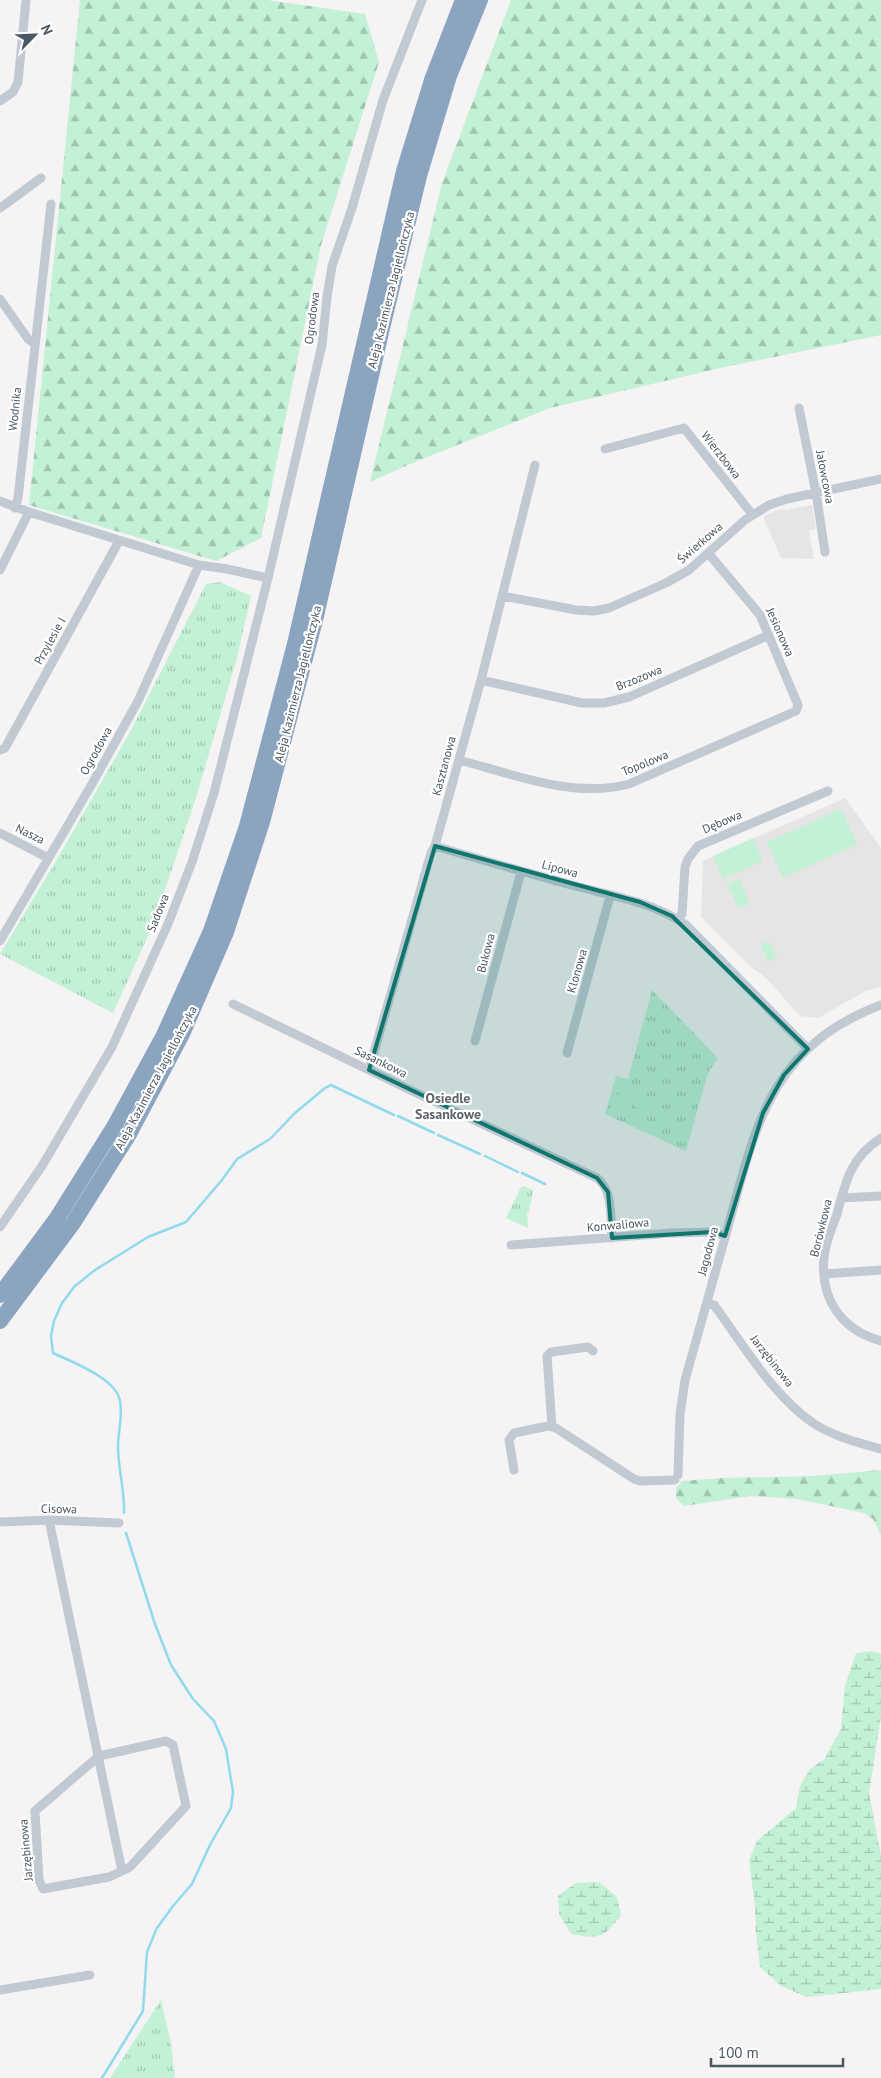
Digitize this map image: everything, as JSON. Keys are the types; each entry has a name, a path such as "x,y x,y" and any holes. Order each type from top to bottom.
{"highway":[{"name":"Aleja Kazimierza Jagiellończyka","path":"0,1295 57,1218 114,1127 164,1035 211,931 247,826 294,644 404,171 432,80 462,0"},
{"name":"Aleja Kazimierza Jagiellończyka","path":"0,1321 73,1223 129,1134 182,1034 226,932 262,822 315,620 419,176 449,76 480,0"}],"street":[{"path":"0,101 13,92 18,82 26,0"},
{"name":"Ogrodowa","path":"268,578 322,345 326,297 332,266 352,208 383,100 422,0"},
{"path":"0,208 41,178"},
{"name":"Wodnika","path":"15,508 18,498 51,204"},
{"path":"0,299 28,338 34,343"},
{"path":"0,315 8,310"},
{"name":"Jałowcowa","path":"798,408 816,493 825,552"},
{"name":"Wierzbowa","path":"605,449 684,428 752,514"},
{"name":"Kasztanowa","path":"369,1070 431,853 435,846 481,680 535,465"},
{"name":"Świerkowa","path":"503,596 576,610 603,610 674,579 689,570 752,514 778,501 881,479"},
{"path":"0,501 15,508 199,565 268,578"},
{"path":"0,570 29,512"},
{"name":"Przylesie I","path":"0,750 5,748 119,541"},
{"name":"Jesionowa","path":"708,554 756,609 769,634 798,705"},
{"name":"Ogrodowa","path":"0,941 138,701 199,565"},
{"name":"Sadowa","path":"0,1227 42,1166 112,1047 168,924 192,862 214,793 268,578"},
{"name":"Brzozowa","path":"481,680 572,701 604,702 629,698 769,634"},
{"name":"Topolowa","path":"459,760 585,790 618,786 638,780 796,711 798,705"},
{"name":"Dębowa","path":"677,919 682,914 686,863 698,846 828,791"},
{"name":"Nasza","path":"0,834 48,858"},
{"name":"Lipowa","path":"435,846 521,872 648,905 677,919 686,925 808,1050"},
{"name":"Bukowa","path":"475,1041 521,872"},
{"name":"Klonowa","path":"567,1053 610,896"},
{"name":"Sasankowa","path":"233,1004 597,1178 604,1184 608,1192 612,1238"},
{"name":"Jagodowa","path":"552,1426 634,1479 640,1481 677,1477 679,1422 685,1380 747,1158 763,1113 784,1075 808,1050 846,1021 881,1005"},
{"name":"Borówkowa","path":"881,1138 858,1156 847,1176 824,1257 824,1274 829,1296 841,1318 852,1329 866,1337 881,1341"},
{"path":"841,1198 881,1196"},
{"name":"Konwaliowa","path":"511,1245 713,1232 725,1236"},
{"path":"824,1274 881,1270"},
{"name":"Jarzębinowa","path":"707,1302 714,1305 775,1387 804,1416 832,1433 881,1449"},
{"path":"514,1470 508,1440 510,1436 514,1433 552,1426 546,1356 551,1352 588,1347 593,1352"},
{"path":"49,1520 122,1871"},
{"name":"Cisowa","path":"0,1522 49,1520 119,1522"},
{"name":"Jarzębinowa","path":"166,1741 173,1745 186,1806 130,1867 109,1877 43,1889 39,1880 35,1811 99,1756 166,1741"},
{"path":"0,1990 90,1974"}],"highlighted area":[{"path":"435,846 640,902 672,916 808,1049 784,1075 763,1113 725,1236 713,1232 612,1238 608,1192 597,1178 369,1070"}],"shaded area":[{"path":"812,505 816,529 809,531 814,559 781,558 764,519 765,515 781,509 786,510"},
{"path":"845,798 881,848 881,987 867,990 818,1018 800,1016 766,978 751,967 701,917 703,861"}],"green space":[{"path":"80,0 267,0 365,14 379,62 321,245 261,538 216,561 29,505"},
{"path":"511,0 881,0 881,335 720,368 550,408 370,482 442,183"},
{"path":"220,582 251,596 237,658 195,801 153,925 113,1013 0,954 130,732 206,584"},
{"path":"841,809 858,844 783,878 767,842"},
{"path":"753,838 763,861 723,879 713,856"},
{"path":"739,879 750,903 739,908 727,885"},
{"path":"769,941 777,957 768,961 760,945"},
{"path":"652,990 718,1058 708,1073 686,1151 605,1114 616,1076 628,1079"},
{"path":"622,1084 659,1103 652,1115 617,1097"},
{"path":"524,1186 533,1190 529,1212 527,1213 528,1228 506,1218 521,1187"},
{"path":"881,1470 881,1535 873,1519 864,1513 797,1499 751,1496 684,1506 676,1498 676,1488 682,1481 813,1476"},
{"path":"872,1651 881,1654 881,1717 869,1793 881,1855 881,1989 807,1997 781,1986 760,1967 749,1860 757,1841 796,1808 800,1786 810,1769 824,1759 841,1729 845,1686 856,1653"},
{"path":"599,1882 617,1897 621,1915 610,1929 600,1935 588,1937 571,1934 559,1914 558,1896 576,1883"},
{"path":"161,2000 171,2043 175,2078 110,2078"}],"waterway":[{"path":"124,1513 118,1447 120,1401 111,1385 102,1378 53,1353 51,1336 54,1321 62,1303 75,1286 95,1270 148,1237 186,1222 222,1180 237,1159 270,1139 295,1113 325,1088 331,1085 394,1115"},
{"path":"398,1116 434,1133"},
{"path":"438,1135 480,1154"},
{"path":"485,1156 518,1172"},
{"path":"522,1173 545,1184"},
{"path":"126,1533 155,1624 171,1665 193,1699 214,1721 226,1749 233,1792 231,1808 210,1845 192,1884 157,1928"},
{"path":"102,2078 143,2011 147,1952 156,1930"}],"district":[{"name":"Osiedle Sasankowe","path":"448,1106"}]}
